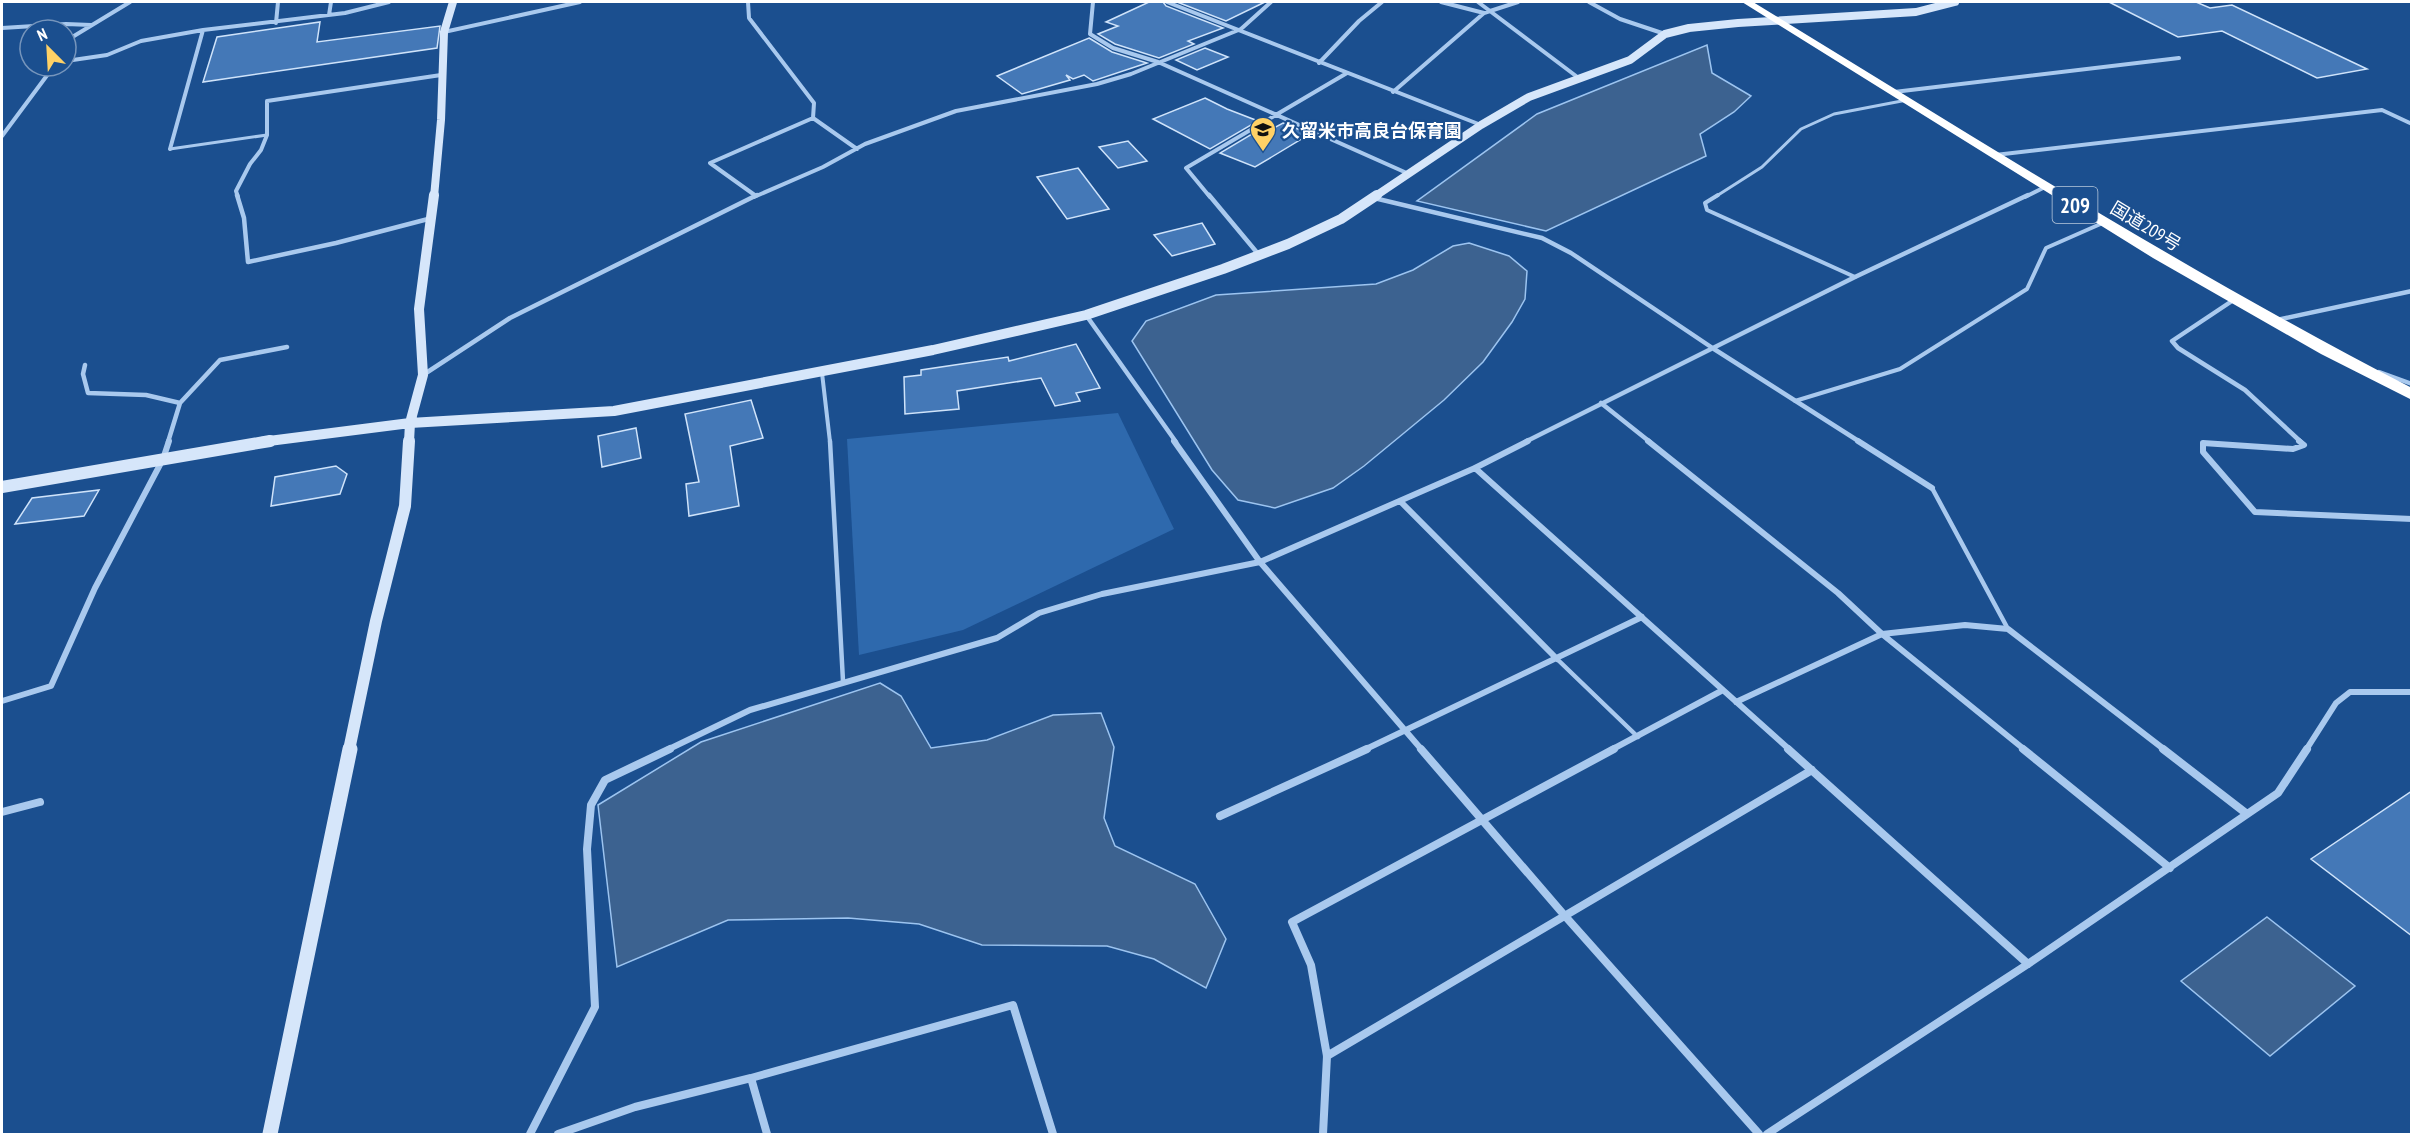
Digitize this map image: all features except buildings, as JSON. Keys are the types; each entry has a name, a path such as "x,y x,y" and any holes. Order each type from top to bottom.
{"highway":[{"name":"国道209号","path":"1747,2 2044,187 2235,300 2330,354 2412,395"}],"street":[{"path":"78,34 130,2"},
{"path":"276,23 278,2"},
{"path":"329,15 331,2"},
{"path":"78,59 106,55 141,41 203,30 329,15 389,2"},
{"path":"270,1134 376,621 405,506 410,423 423,375 419,309 432,218 441,120 444,32 453,2"},
{"path":"444,32 580,2"},
{"path":"748,2 749,18 814,103 813,118"},
{"path":"1093,2 1090,34 1113,48 1158,62 1409,174"},
{"path":"1167,2 1241,29 1319,63 1481,125"},
{"path":"423,375 510,318 561,291 756,196 823,167 865,144 956,111 1097,84 1241,29 1271,2"},
{"path":"1319,63 1359,21 1382,2"},
{"path":"1442,2 1486,11"},
{"path":"1478,2 1486,11 1580,79"},
{"path":"1393,92 1486,11 1518,2"},
{"path":"1589,2 1620,19 1665,34"},
{"path":"2,487 291,437 410,423 614,411 933,351 1086,315 1258,255 1341,219 1481,125 1529,97 1630,60 1665,34 1689,28 1777,20 1916,12 1955,2"},
{"path":"2,28 66,24 91,25"},
{"path":"170,149 203,30"},
{"path":"1894,92 2179,58"},
{"path":"1258,255 1186,168 1347,73"},
{"path":"432,218 336,243 248,262 244,218 236,190 250,164 261,150 267,135 267,101 441,75"},
{"path":"2,136 45,78"},
{"path":"1994,156 2382,110 2412,124"},
{"path":"813,118 856,149"},
{"path":"756,196 710,163 813,118"},
{"path":"530,1134 595,1007 587,849 591,805 605,780 750,710 843,681 997,638 1039,613 1102,594 1260,562 1475,468 1601,403 1714,350 1855,277 2044,187"},
{"path":"1373,198 1542,238 1571,253 1714,350 1932,488"},
{"path":"2274,321 2412,291"},
{"path":"2235,300 2172,340 2178,348 2245,390 2304,445 2293,449 2203,443 2203,452 2256,512 2412,519"},
{"path":"1086,315 1260,562 1565,916 1759,1134"},
{"path":"2,701 51,686 95,588 163,459 180,403 220,360 287,347"},
{"path":"2330,354 2412,384"},
{"path":"85,365 83,375 88,393 146,396 180,403"},
{"path":"1601,403 1838,592 1882,634 2170,868"},
{"path":"1475,468 2028,964"},
{"path":"1400,501 1557,659"},
{"path":"1220,816 1406,731 1642,617"},
{"path":"1736,702 1882,634 1965,625 2008,629 2247,814"},
{"path":"1323,1134 1327,1056 1311,965 1292,922 1723,690"},
{"path":"1767,1134 2028,964 2278,793 2336,703 2350,692 2412,692"},
{"path":"1327,1056 1812,770"},
{"path":"2,812 40,802"},
{"path":"558,1134 634,1107 752,1078 1013,1005 1053,1134"},
{"path":"752,1078 767,1134"}],"lane":[{"path":"1855,277 1707,210 1704,203 1762,167 1802,129 1815,122 1834,114 1907,100"},
{"path":"170,149 267,135"},
{"path":"1793,401 1900,369 2027,289 2046,248 2105,222"},
{"path":"822,372 830,437 843,681"},
{"path":"1932,488 2008,629"},
{"path":"1557,659 1638,737"}],"shaded area":[{"path":"1707,45 1712,73 1751,96 1734,112 1700,134 1706,156 1546,231 1417,201 1537,114"},
{"path":"1469,243 1509,256 1527,271 1525,299 1512,322 1483,362 1444,400 1364,466 1333,488 1275,508 1238,500 1212,470 1132,341 1146,321 1216,295 1376,284 1413,270 1453,246"},
{"path":"1118,413 1174,529 963,630 859,655 847,439"},
{"path":"880,683 901,696 931,748 987,740 1053,715 1101,713 1114,747 1104,818 1115,846 1195,884 1226,939 1206,988 1154,959 1107,946 982,945 919,924 848,918 728,920 617,967 598,805 701,742"},
{"path":"2267,917 2355,986 2270,1056 2181,981"}],"place":[{"name":"久留米市高良台保育園","path":"1263,153"}]}
